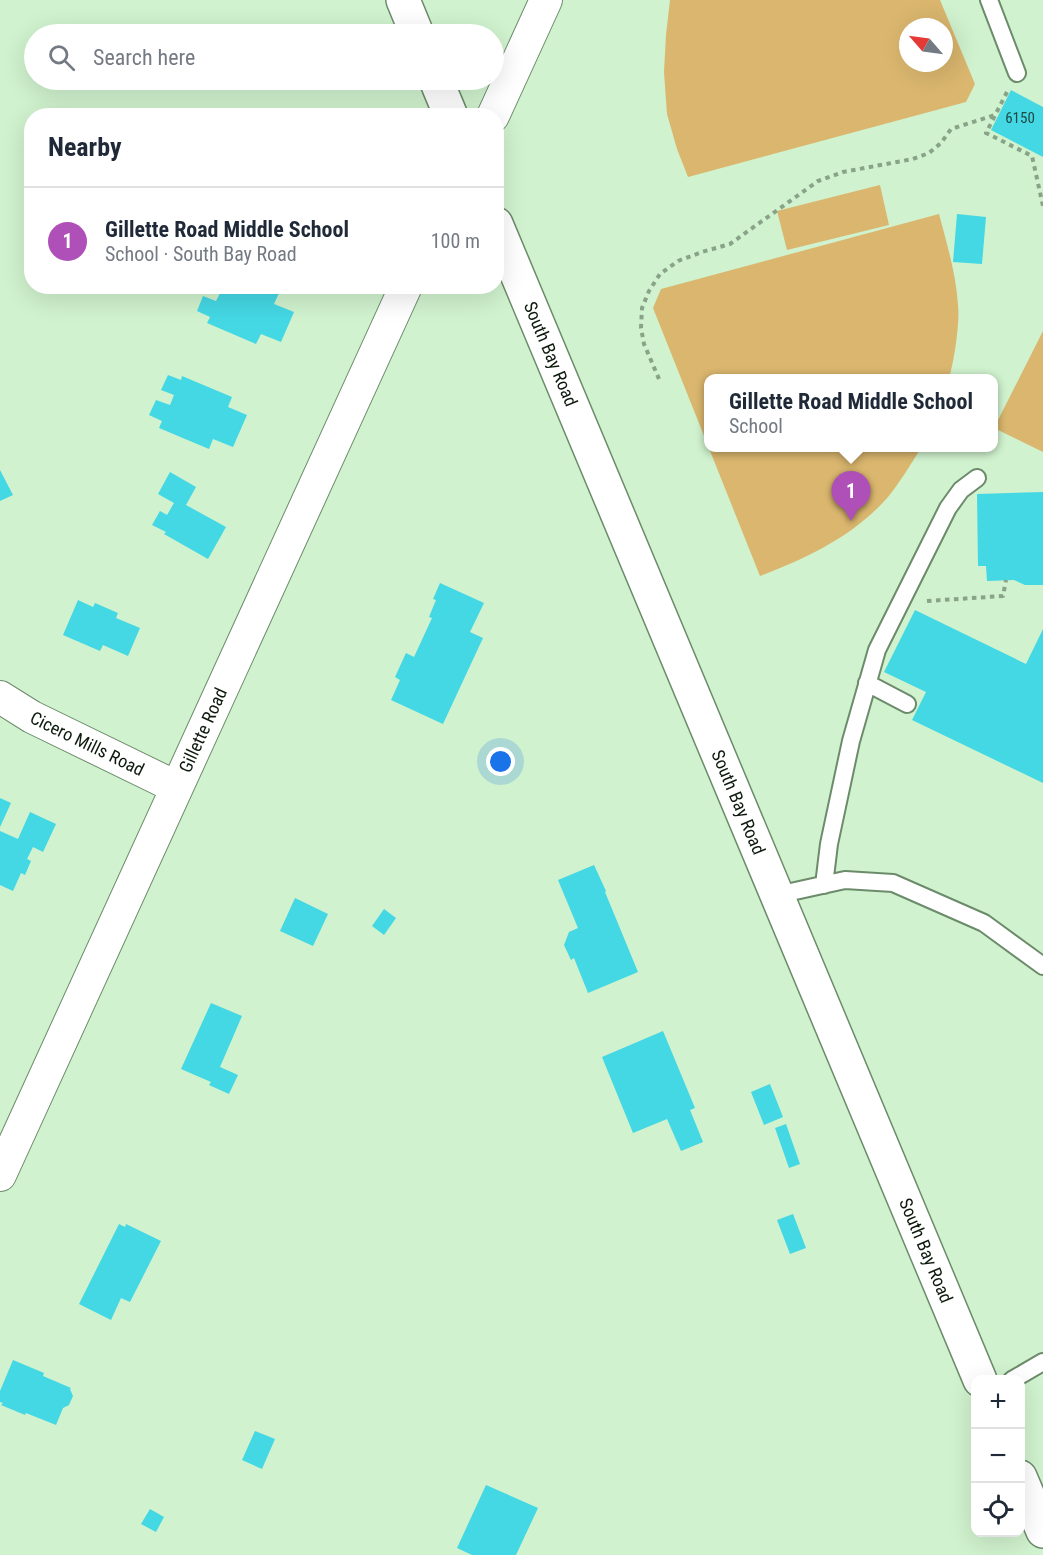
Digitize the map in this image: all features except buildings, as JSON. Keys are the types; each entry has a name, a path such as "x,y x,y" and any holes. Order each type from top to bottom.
{"street":[{"path":"403,0 413,24"},
{"path":"497,108 546,0"},
{"path":"440,90 448,108"},
{"name":"South Bay Road","path":"504,243 978,1375"},
{"name":"Gillette Road","path":"2,1167 402,294"},
{"name":"Cicero Mills Road","path":"0,697 32,717 177,787"},
{"path":"1023,1483 1043,1531"}],"lane":[{"path":"988,0 1017,73"},
{"path":"824,885 829,844 850,741 878,650 948,508 961,490 977,478"},
{"path":"867,683 907,704"},
{"path":"777,896 845,880 893,883 984,923 1043,966"},
{"path":"1021,1375 1043,1362"}],"path":[{"path":"1017,73 986,133 1032,156 1043,206"},
{"path":"659,378 644,344 641,328 642,308 660,274 678,261 730,244 818,181 843,172 913,159 929,153 941,143 951,129 995,115"},
{"path":"901,603 1003,596 1006,580"}],"shaded area":[{"path":"670,0 940,0 948,18 899,18 899,72 953,72 953,31 975,84 966,102 688,177 667,114 664,72"},
{"path":"880,185 889,225 787,250 777,211"},
{"path":"939,214 957,293 958,322 950,374 704,374 704,436 653,308 661,289"},
{"path":"1043,331 1043,452 998,430 998,420"},
{"path":"711,452 918,452 888,497 860,523 829,544 795,562 760,576"}],"place":[{"name":"Gillette Road Middle School","path":"851,521"}]}
